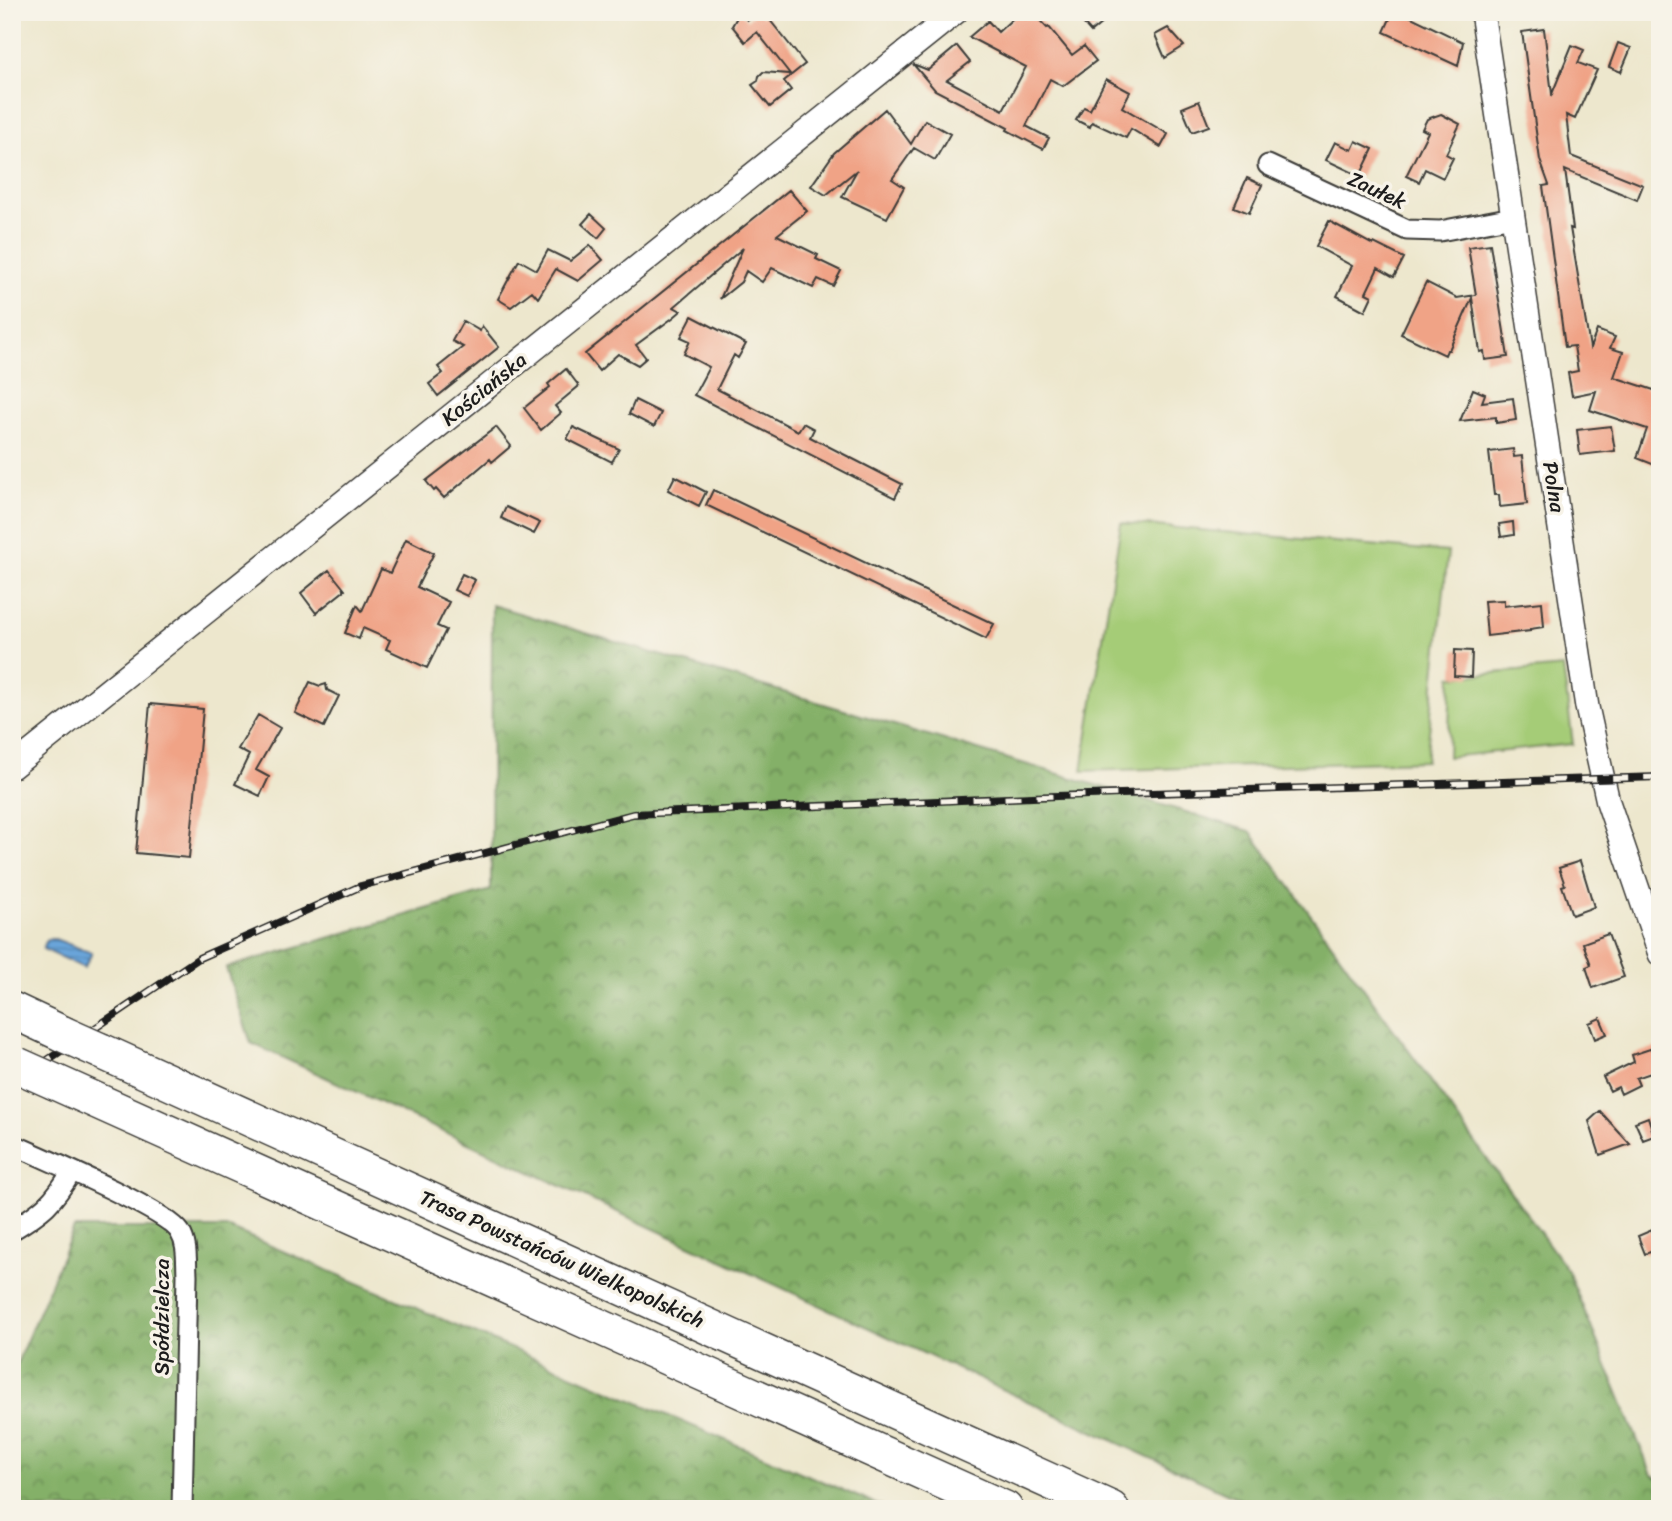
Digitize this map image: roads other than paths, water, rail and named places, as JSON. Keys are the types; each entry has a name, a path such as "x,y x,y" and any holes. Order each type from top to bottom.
{"highway":[{"name":"Trasa Powstańców Wielkopolskich","path":"12,1010 1111,1509"},
{"path":"15,1064 1005,1509"}],"street":[{"name":"Kościańska","path":"12,767 956,12"},
{"name":"Polna","path":"1482,12 1587,707 1608,802 1660,954"},
{"name":"Zaułek","path":"1268,165 1407,230 1440,231 1513,217"},
{"name":"Spółdzielcza","path":"12,1144 72,1171 172,1223 180,1231 186,1246 187,1275 182,1509"},
{"path":"12,1230 42,1211 57,1196 72,1171"}],"water":[{"path":"47,939 55,939 92,953 84,968 43,949"}],"railway":[{"path":"12,1084 199,958 361,886 633,814 1057,796 1660,777"}]}
